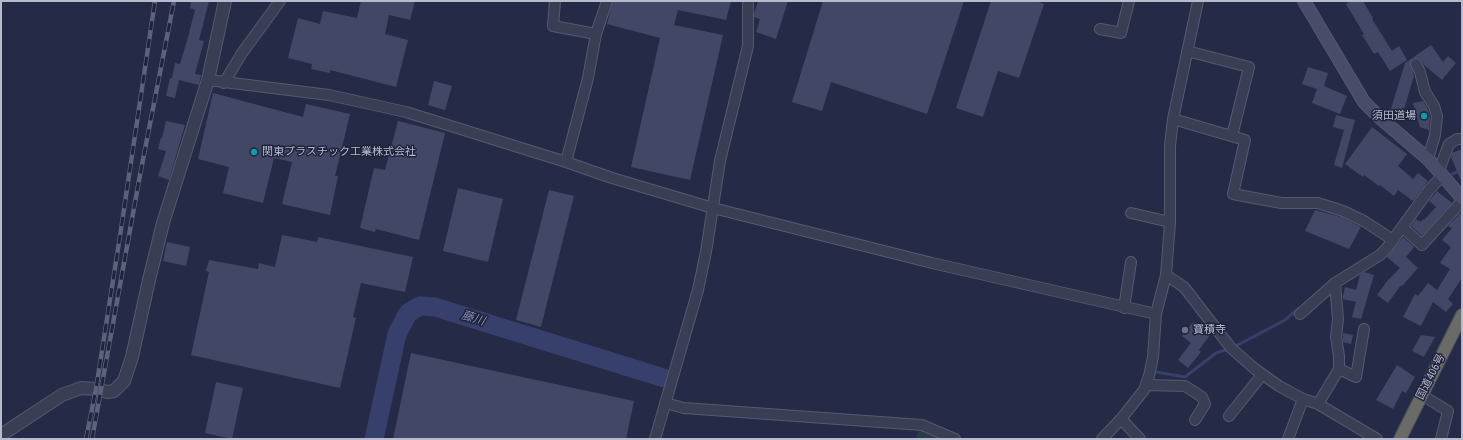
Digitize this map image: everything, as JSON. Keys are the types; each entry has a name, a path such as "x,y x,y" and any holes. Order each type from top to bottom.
{"highway":[{"name":"国道406号","path":"1400,439 1462,315"}],"main road":[{"path":"1304,1 1364,102 1379,117 1428,159 1441,172 1462,200"}],"street":[{"path":"1,434 62,395 80,388 107,392 114,391 124,381 132,357 163,222 208,80 225,1"},
{"path":"224,83 242,53 280,1"},
{"path":"555,1 553,26 596,34"},
{"path":"566,162 588,78 596,34 607,1"},
{"path":"654,439 698,290 720,161 748,46 748,1"},
{"path":"1100,29 1121,33 1129,1"},
{"path":"1102,439 1121,419 1144,390 1153,357 1156,314 1166,275 1170,222 1170,146 1173,119 1198,1"},
{"path":"1187,51 1249,67 1232,136"},
{"path":"1416,64 1420,72 1425,92 1434,106 1437,116 1436,129 1428,159"},
{"path":"208,80 328,95 406,112 566,162 612,178 713,208 932,263 1124,308 1156,314"},
{"path":"1173,119 1245,140 1233,194 1281,204 1318,203 1343,211 1364,221 1392,240"},
{"path":"1300,314 1335,283 1380,255 1430,190 1441,172 1449,144 1457,139 1462,139"},
{"path":"1402,227 1422,245 1462,200"},
{"path":"1131,213 1170,222"},
{"path":"1124,308 1131,262"},
{"path":"1166,275 1184,287 1231,348 1262,375 1303,399 1318,404 1377,439"},
{"path":"1318,404 1339,369 1339,356 1336,337 1338,319 1335,283"},
{"path":"1339,369 1356,378 1364,329"},
{"path":"1229,416 1262,375"},
{"path":"1146,385 1184,386 1202,397 1206,404 1195,420"},
{"path":"1422,395 1448,411 1441,439"},
{"path":"1288,439 1303,399"},
{"path":"665,403 684,408 922,425 955,439"},
{"path":"1121,419 1140,439"}],"shaded area":[{"path":"920,428 948,439 915,439"}],"building":[{"path":"191,1 209,1 199,40 204,41 195,74 201,75 199,85 179,80 175,98 166,96 175,63 180,64 188,37 195,10 190,8"},
{"path":"361,1 415,1 410,20 389,15 385,34 408,40 396,87 330,70 330,73 311,69 312,64 288,58 298,18 320,24 323,11 357,18"},
{"path":"613,1 731,1 726,20 678,10 674,25 723,35 690,180 631,167 660,38 607,24"},
{"path":"758,1 788,1 776,39 756,32 760,19 754,17 754,14"},
{"path":"823,1 964,1 927,114 831,82 822,111 792,102"},
{"path":"991,1 1036,1 1044,4 1019,78 998,71 983,117 956,108"},
{"path":"1350,1 1363,1 1373,18 1372,19 1392,51 1399,46 1407,60 1390,71 1378,52 1374,54 1362,35 1364,34 1346,4"},
{"path":"1431,45 1443,62 1448,56 1456,63 1442,80 1424,65 1420,59 1413,58 1410,64 1414,76 1402,116 1390,112 1405,63"},
{"path":"1308,67 1328,73 1324,86 1347,96 1340,114 1312,103 1317,89 1302,84"},
{"path":"434,81 452,86 445,110 428,105"},
{"path":"213,93 303,117 306,104 350,114 335,176 338,176 330,215 282,204 292,162 274,158 263,203 223,193 229,167 198,159"},
{"name":"須田道場","path":"1423,101 1428,109 1430,117 1429,130 1420,127 1413,103"},
{"path":"1336,115 1355,120 1342,168 1334,165 1344,130 1333,127"},
{"path":"166,121 185,125 169,180 158,176 166,151 158,149"},
{"path":"398,121 445,133 419,240 376,229 375,232 360,228 374,168 385,170"},
{"path":"1372,127 1407,154 1398,166 1413,179 1418,173 1428,181 1413,201 1398,190 1394,196 1380,185 1379,186 1364,175 1363,177 1345,164"},
{"path":"1462,149 1462,183 1451,157 1452,153"},
{"path":"458,188 503,199 488,262 443,251"},
{"path":"549,190 574,196 541,327 516,320"},
{"path":"1437,191 1452,203 1422,236 1411,226 1416,219 1421,222 1423,219 1424,220 1436,207 1429,201"},
{"path":"1315,210 1341,217 1361,227 1349,249 1305,231"},
{"path":"1460,213 1462,214 1462,278 1448,299 1453,304 1446,312 1433,302 1421,326 1403,317 1415,294 1418,296 1428,283 1437,290 1450,269 1440,263 1451,247 1442,240 1452,228 1448,226"},
{"path":"282,235 317,242 318,237 413,257 405,292 361,283 353,317 356,318 340,388 191,355 209,272 206,271 209,260 258,269 259,263 275,267"},
{"path":"1403,237 1414,247 1406,257 1418,268 1402,286 1401,285 1388,303 1377,295 1388,280 1400,268 1387,257"},
{"path":"167,242 190,247 186,266 163,261"},
{"path":"1364,272 1374,275 1361,319 1352,317 1356,302 1343,299 1343,296 1345,287 1356,290 1360,275"},
{"path":"1193,322 1210,335 1199,350 1201,352 1188,368 1178,360 1191,343 1182,336"},
{"path":"1343,333 1353,335 1351,344 1343,342"},
{"path":"1421,335 1435,337 1424,357 1412,351"},
{"path":"411,353 634,401 626,439 393,439"},
{"path":"1397,365 1415,377 1406,393 1402,391 1393,409 1376,400"},
{"path":"216,382 243,388 232,439 205,433"}],"waterway":[{"path":"1452,174 1462,170"},
{"name":"藤川","path":"374,439 397,334 408,313 420,306 435,307 664,378"},
{"path":"1234,347 1285,320 1299,308"},
{"path":"1156,372 1185,377 1216,353 1228,349"}],"railway":[{"path":"86,439 96,389 155,1"},
{"path":"92,439 140,175 174,1"}],"place":[{"name":"須田道場","path":"1424,116"},
{"name":"関東プラスチック工業株式会社","path":"254,152"},
{"name":"寶積寺","path":"1185,330"}]}
